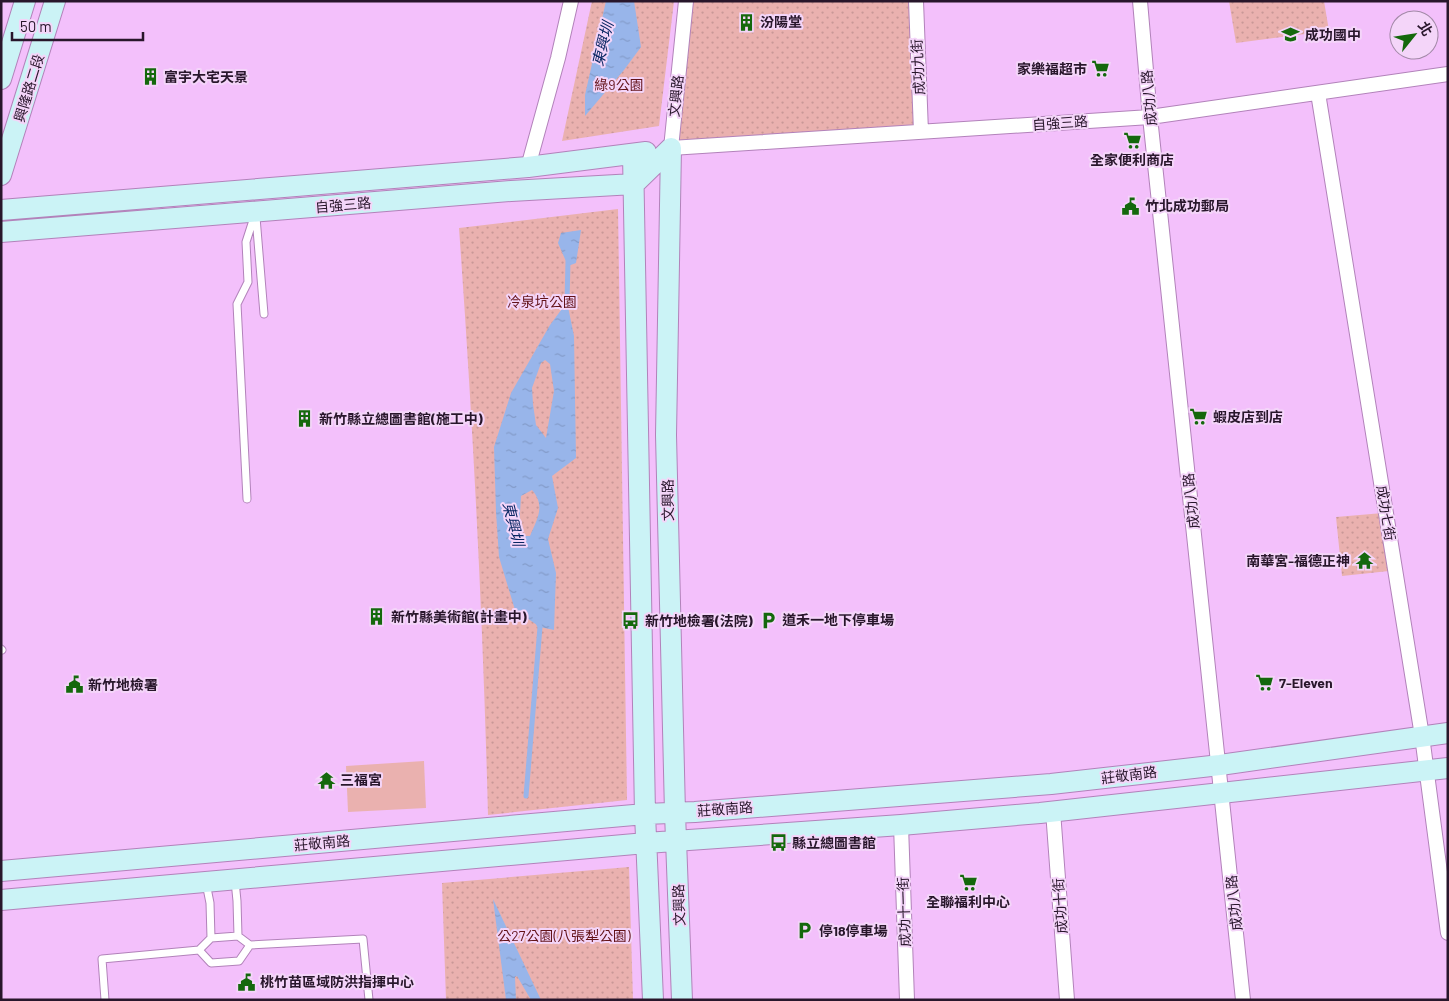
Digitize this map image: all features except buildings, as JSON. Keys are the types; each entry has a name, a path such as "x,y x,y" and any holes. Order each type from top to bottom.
{"street":[{"name":"興隆路二段","path":"1,79 25,1"},
{"name":"興隆路二段","path":"1,175 56,1"},
{"path":"528,167 558,58 571,1"},
{"name":"文興路","path":"682,1000 666,435 671,148 686,1"},
{"name":"成功九街","path":"916,1 922,132"},
{"name":"成功八路","path":"1140,1 1150,117 1244,1000"},
{"name":"自強三路","path":"1,210 528,167 671,148 1150,117 1448,74"},
{"name":"成功七街","path":"1318,93 1422,736 1448,933"},
{"path":"634,184 671,148"},
{"name":"文興路","path":"633,154 645,814 653,1000"},
{"name":"自強三路","path":"1,232 511,191 634,184"},
{"name":"莊敬南路","path":"1,871 645,814 1052,784 1220,765 1448,733"},
{"name":"莊敬南路","path":"1,900 646,843 901,825 1222,794 1448,768"},
{"name":"成功十街","path":"1054,811 1067,1000"},
{"name":"成功十一街","path":"901,825 907,1000"}],"lane":[{"path":"256,212 264,314"},
{"path":"247,499 237,304 248,282 246,242 256,212"},
{"path":"235,880 238,901 238,936"},
{"path":"206,882 210,903 211,938"},
{"path":"105,1000 102,959 199,950 211,938 238,936 250,945 363,939 369,1000"},
{"path":"199,950 211,963 240,961 250,945"}],"green space":[{"name":"綠9公園","path":"592,1 674,1 659,126 562,141"},
{"path":"686,1 916,1 921,132 671,148"},
{"path":"1229,1 1324,1 1329,31 1236,43"},
{"name":"冷泉坑公園","path":"618,209 627,800 488,815 477,522 459,228"},
{"path":"1383,513 1389,571 1342,576 1336,517"},
{"path":"424,761 426,808 348,812 346,766"},
{"name":"公27公園(八張犁公園)","path":"629,867 633,1000 446,1000 442,883"}],"water":[{"path":"606,1 634,1 641,47 585,116 585,95"},
{"path":"581,230 576,263 568,266 558,243 561,233"},
{"path":"567,302 574,336 576,458 552,476 558,508 548,539 556,573 554,630 540,627 515,610 499,557 494,447 511,393 550,325","holes":["545,360 550,364 554,391 546,438 536,425 532,388 541,363","532,490 539,502 539,513 530,536 524,536 519,529 521,496"]},
{"path":"493,899 541,1000 531,1000 517,976 515,977 516,1000 506,1000"}],"waterway":[{"name":"東興圳","path":"565,307 567,302 568,261"},
{"name":"東興圳","path":"526,796 540,627 538,622"}],"place":[{"name":"汾陽堂","path":"746,22"},
{"name":"成功國中","path":"1291,35"},
{"name":"家樂福超市","path":"1101,69"},
{"name":"富宇大宅天景","path":"150,77"},
{"name":"全家便利商店","path":"1132,140"},
{"name":"竹北成功郵局","path":"1131,206"},
{"name":"蝦皮店到店","path":"1199,417"},
{"name":"新竹縣立總圖書館(施工中)","path":"305,419"},
{"name":"南華宮-福德正神","path":"1364,561"},
{"name":"新竹縣美術館(計畫中)","path":"377,617"},
{"name":"道禾一地下停車場","path":"768,620"},
{"name":"新竹地檢署(法院)","path":"631,621"},
{"name":"7-Eleven","path":"1265,683"},
{"name":"新竹地檢署","path":"74,685"},
{"name":"三福宮","path":"326,780"},
{"name":"縣立總圖書館","path":"778,843"},
{"name":"全聯福利中心","path":"968,882"},
{"name":"停18停車場","path":"805,931"},
{"name":"桃竹苗區域防洪指揮中心","path":"246,982"}]}
